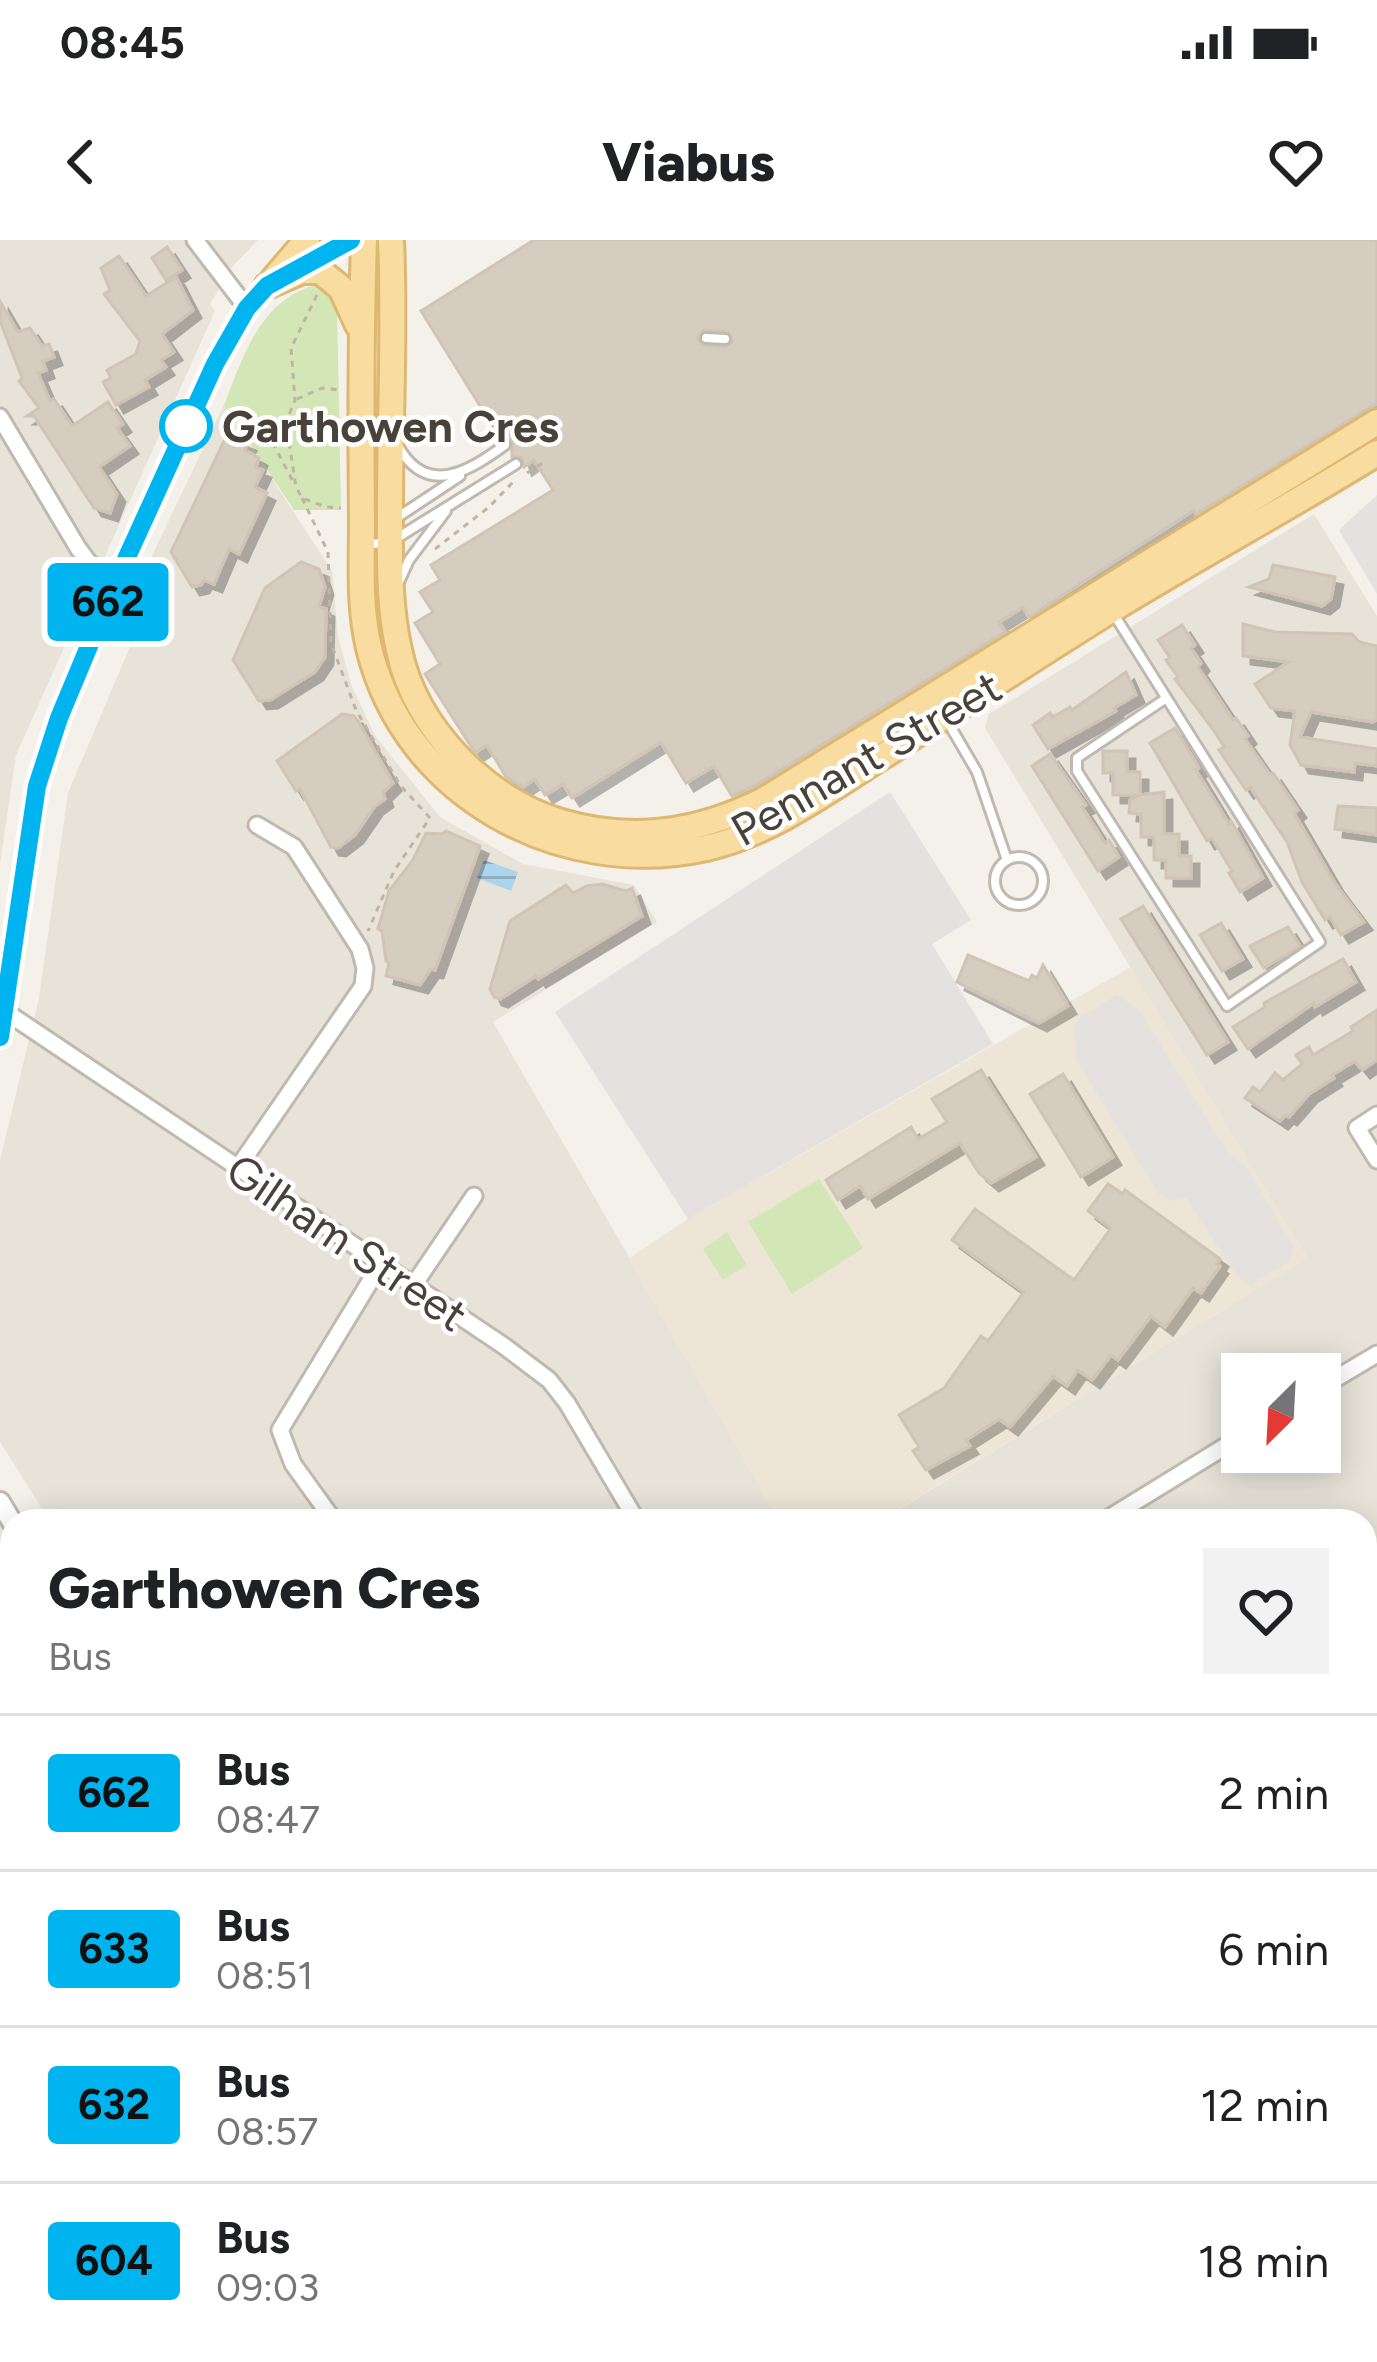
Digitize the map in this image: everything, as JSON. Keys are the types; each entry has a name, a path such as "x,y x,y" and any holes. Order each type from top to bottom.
{"main road":[{"path":"267,286 307,240"},
{"name":"Pennant Street","path":"364,240 358,525 362,609 380,685 429,764 469,800 499,819 574,848 608,855 710,848 760,829 990,654 1377,422"},
{"name":"Pennant Street","path":"391,240 389,533 399,655 434,727 470,769 510,800 548,818 596,832 648,834 698,828 735,815 934,698 1111,610 1302,471 1377,453"},
{"path":"267,286 302,271 320,271 341,288 363,338"}],"street":[{"path":"195,240 247,308"},
{"path":"0,1036 37,786 59,718 117,579 215,364 247,308 267,286 351,240"},
{"path":"0,417 78,548 100,572 117,579"},
{"path":"237,1169 363,986 360,949 294,847 257,826"},
{"name":"Gilham Street","path":"6,1012 548,1380 567,1403 630,1509"},
{"path":"1377,1115 1357,1128 1377,1160"},
{"path":"413,1286 474,1196"},
{"path":"325,1509 293,1464 280,1430 380,1265"},
{"path":"1341,1375 1377,1354"},
{"path":"1123,1509 1221,1449"}],"lane":[{"path":"706,338 725,339"},
{"path":"389,428 401,453 424,472 442,476 469,470"},
{"path":"389,533 505,445"},
{"path":"358,525 389,533 455,502 516,464"},
{"path":"392,608 409,560 455,502"},
{"path":"358,525 389,533"},
{"path":"1111,610 1320,941 1227,1006 1077,771 1077,758 1165,699"},
{"path":"934,698 977,772 1007,860"},
{"path":"1007,860 1031,860 1042,872 1042,889 1032,902 1010,903 998,893 997,871 1007,860"}],"path":[{"path":"296,487 286,422 296,400 291,348 323,286"},
{"path":"296,400 322,388 345,389"},
{"path":"267,432 328,552 331,643 356,710 400,785 430,818 394,871 360,949"},
{"path":"424,560 514,481 546,461"},
{"path":"302,498 358,525"}],"shaded area":[{"path":"0,240 258,240 232,267 210,304 215,311 16,755 0,864"},
{"path":"224,405 332,571 338,637 352,687 376,737 440,817 523,864 634,885 657,922 493,1022 775,1509 42,1509 0,1442 0,1160 39,998 68,793 156,585 146,568"},
{"path":"1377,495 1377,594 1339,530"},
{"path":"1314,514 1377,616 1377,1509 899,1509 1307,1258 985,728 989,714"},
{"path":"890,792 971,920 932,944 993,1044 688,1219 555,1012"},
{"path":"1131,967 1307,1258 899,1509 772,1509 628,1259 688,1219"},
{"path":"1117,995 1138,1009 1230,1156 1245,1165 1293,1246 1290,1261 1251,1285 1238,1277 1186,1198 1172,1201 1159,1194 1076,1060 1074,1026 1080,1017"}],"green space":[{"path":"318,285 328,290 337,305 341,510 294,510 224,405 247,349 268,315 299,291"},
{"path":"819,1179 863,1248 792,1294 748,1222"},
{"path":"727,1232 747,1265 723,1280 703,1249"}],"water":[{"path":"484,860 518,872 511,891 477,878"}],"building":[{"path":"534,240 1377,240 1377,403 1196,514 1194,510 1029,617 1023,607 999,622 1005,632 756,785 732,796 714,766 686,783 661,742 572,798 563,784 545,795 535,779 523,787 506,777 487,745 476,752 425,674 440,664 415,623 433,612 420,592 440,580 431,565 553,490 534,460 524,467 521,457 512,457 512,441 500,438 421,311","holes":["703,330 728,332 732,342 726,347 703,345 698,339"]},
{"path":"167,247 182,270 166,280 152,258"},
{"path":"119,256 146,296 176,277 193,310 162,334 174,352 161,360 166,367 145,380 149,387 116,405 103,382 111,378 107,370 136,354 140,341 104,294 110,290 101,268"},
{"path":"1,303 18,332 30,328 42,346 49,344 54,357 43,361 46,370 38,373 50,401 54,399 72,426 108,402 123,424 117,428 130,446 99,467 117,494 110,513 94,508 34,416 27,416 39,408 19,381 22,378 0,321"},
{"path":"227,435 248,443 245,450 259,458 256,467 263,470 255,487 267,493 239,554 229,549 214,584 204,580 192,587 171,552"},
{"path":"301,562 319,569 325,587 319,606 326,609 325,657 315,672 270,700 259,701 233,660 265,588"},
{"path":"1273,565 1335,577 1331,599 1322,606 1249,587 1269,579"},
{"path":"1243,624 1275,632 1352,634 1359,642 1377,646 1377,719 1311,712 1300,737 1377,749 1377,766 1355,763 1354,772 1301,765 1290,745 1295,711 1271,708 1255,684 1289,662 1243,656"},
{"path":"1182,625 1195,645 1191,648 1201,663 1198,667 1298,810 1294,813 1336,885 1364,922 1341,935 1330,917 1325,920 1302,882 1287,842 1250,787 1246,790 1219,750 1224,747 1215,732 1175,679 1166,660 1170,658 1158,640"},
{"path":"1126,672 1136,695 1048,749 1033,725 1050,713 1053,717 1072,710"},
{"path":"342,714 358,721 393,783 355,835 338,848 331,847 300,789 296,791 277,761"},
{"path":"1175,728 1263,878 1240,892 1232,871 1212,838 1207,841 1150,743"},
{"path":"1103,751 1127,751 1127,772 1140,772 1140,795 1164,792 1164,834 1179,834 1179,856 1191,856 1191,878 1166,878 1166,860 1154,860 1154,837 1141,837 1141,814 1129,813 1130,800 1139,795 1113,795 1113,773 1103,773"},
{"path":"1050,754 1086,805 1082,807 1105,843 1109,840 1119,857 1098,871 1032,766"},
{"path":"1338,806 1377,808 1377,835 1335,829"},
{"path":"446,831 480,846 435,970 420,985 386,976 389,963 378,929 389,891 426,833"},
{"path":"602,884 626,891 632,888 642,916 538,979 500,999 494,997 490,989 510,921 566,885 573,893"},
{"path":"1143,906 1228,1042 1207,1055 1121,919"},
{"path":"1221,923 1243,959 1222,971 1200,935"},
{"path":"1288,927 1300,946 1264,968 1250,946"},
{"path":"968,955 1029,981 1032,975 1037,978 1043,965 1068,1006 1039,1023 957,982"},
{"path":"1343,959 1356,982 1315,1007 1314,1003 1248,1049 1233,1027 1265,1007 1264,1003"},
{"path":"1377,1010 1377,1060 1362,1070 1355,1061 1332,1075 1280,1121 1245,1098 1253,1087 1260,1092 1275,1073 1283,1080 1302,1064 1296,1055 1309,1047 1313,1055"},
{"path":"981,1070 1036,1157 991,1183 960,1143 868,1199 860,1186 838,1200 826,1180 911,1127 918,1139 947,1122 932,1099"},
{"path":"1063,1074 1113,1157 1081,1177 1030,1094"},
{"path":"1108,1184 1123,1194 1125,1190 1220,1259 1220,1266 1201,1293 1193,1288 1165,1327 1151,1316 1118,1360 1111,1355 1092,1380 1078,1370 1067,1386 1053,1376 1010,1427 999,1419 966,1440 970,1446 926,1470 913,1451 919,1447 899,1415 944,1388 981,1336 988,1341 1024,1292 952,1240 975,1209 1074,1280 1111,1228 1088,1211"}],"bus line":[{"name":"662","path":"0,1037 37,786 59,718 117,579 215,364 247,308 267,286 351,240"}],"place":[{"name":"Garthowen Cres","path":"186,426"}]}
